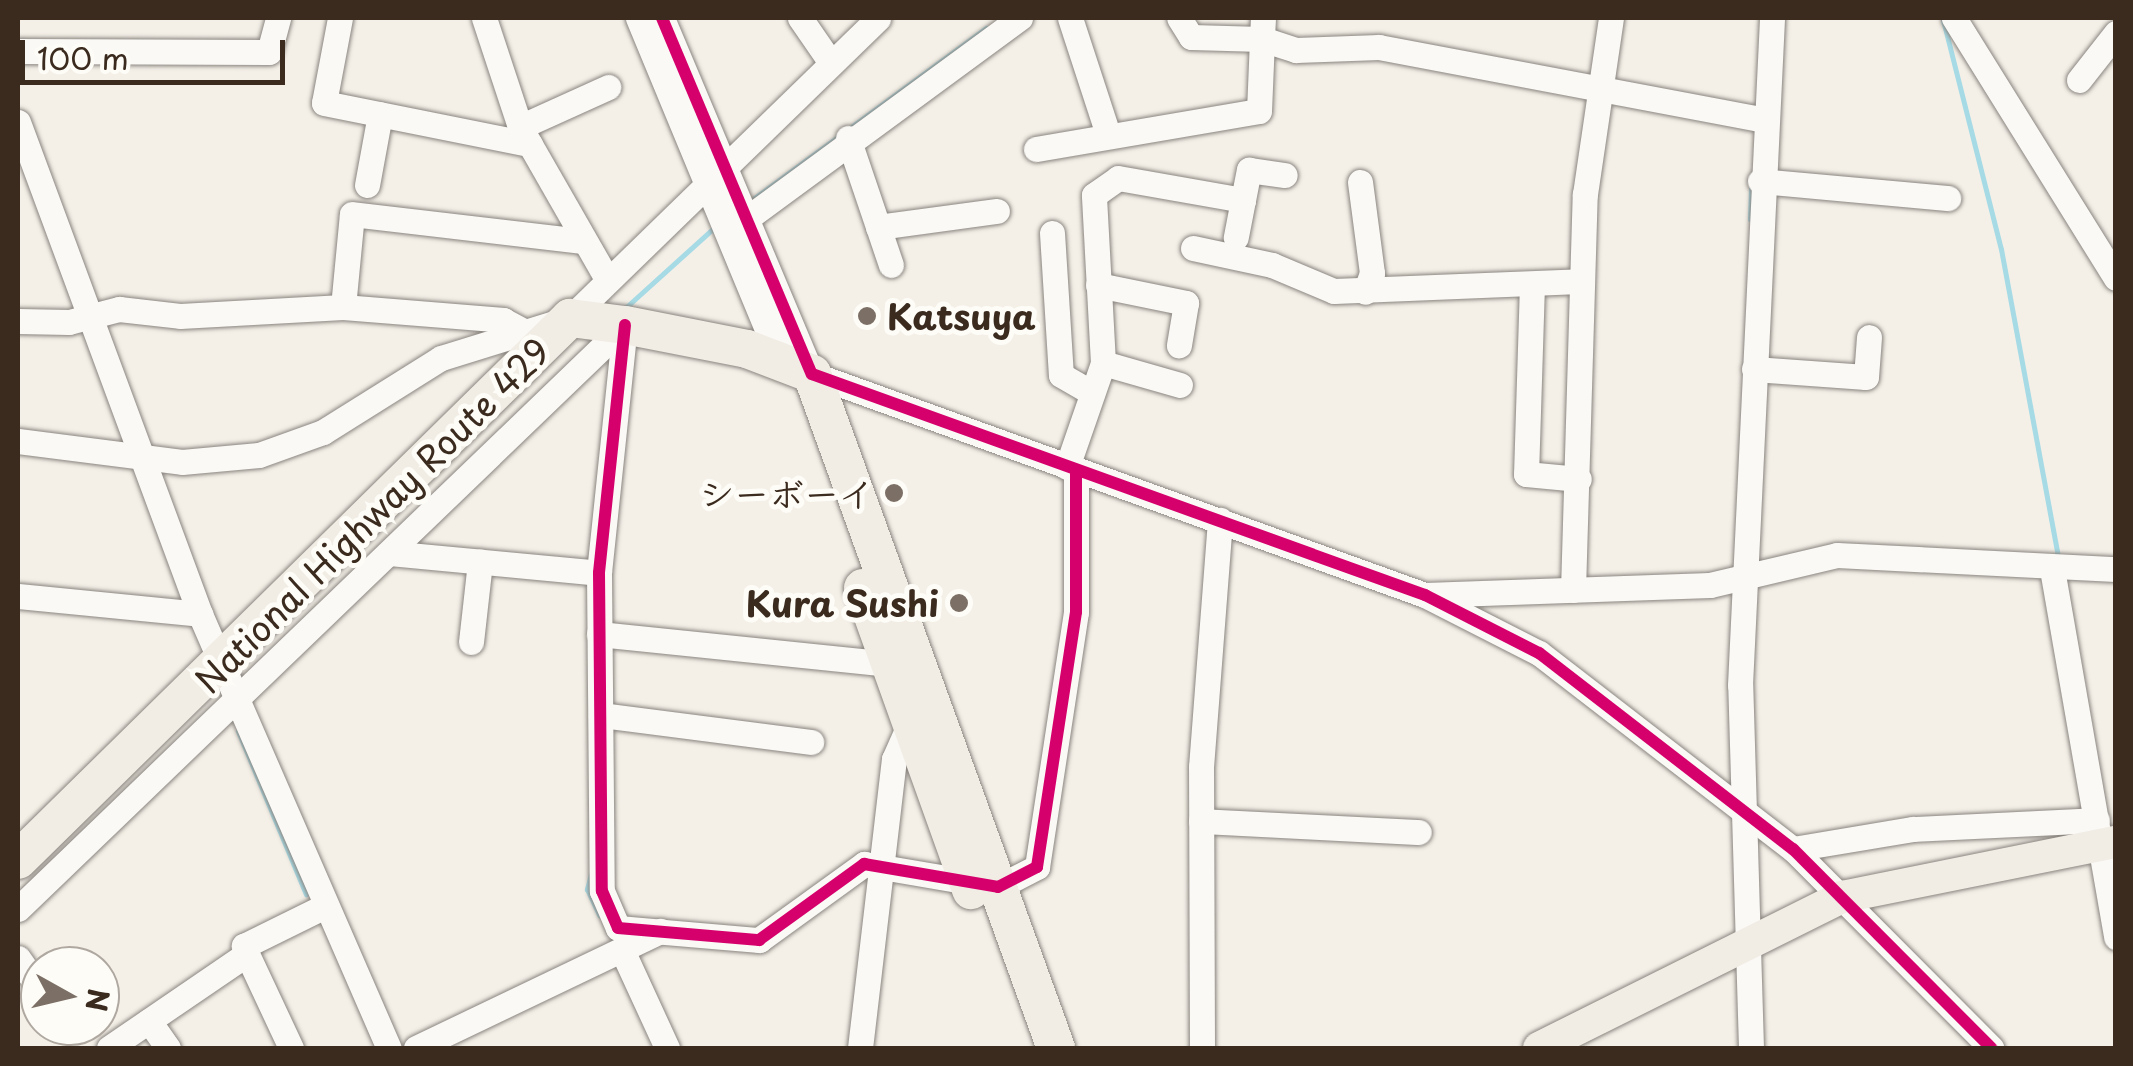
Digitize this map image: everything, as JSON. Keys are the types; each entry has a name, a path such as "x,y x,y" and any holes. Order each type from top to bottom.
{"highway":[{"path":"604,322 796,367"},
{"name":"National Highway Route 429","path":"18,860 230,687 530,342 604,322"},
{"path":"796,367 910,723 1056,1048"},
{"path":"796,367 982,882 1029,1048"}],"main road":[{"path":"1540,1048 1842,897 2105,836"}],"street":[{"path":"18,51 268,52 278,18"},
{"path":"340,18 324,103 525,136 608,87"},
{"path":"484,18 525,136 607,279 593,573 599,634 602,890 618,928 759,940 864,864 982,882 1037,867 1053,805 1076,612 1072,468 1103,363 1094,195 1118,178 1243,200"},
{"path":"638,18 724,226 796,367 1425,595 1538,654 1793,849 1991,1048"},
{"path":"662,18 746,208 796,367"},
{"path":"800,18 832,63"},
{"path":"607,279 878,18"},
{"path":"724,226 1020,18"},
{"path":"1070,18 1108,134"},
{"path":"1179,18 1191,37 1263,28 1296,50 1379,47 1764,120"},
{"path":"1573,590 1579,480 1580,281 1597,88 1611,18"},
{"path":"1751,1048 1735,803 1748,575 1760,180 1772,18"},
{"path":"1954,18 2116,278"},
{"path":"1036,148 1258,111 1263,28"},
{"path":"2080,80 2116,33"},
{"path":"367,185 380,114"},
{"path":"18,122 83,318 200,614 323,907 389,1048"},
{"path":"848,138 891,266"},
{"path":"1236,237 1249,170 1284,176"},
{"path":"1760,180 1948,198"},
{"path":"1360,182 1372,273 1365,292"},
{"path":"878,227 997,212"},
{"path":"343,307 352,214 583,241"},
{"path":"1052,233 1061,376 1092,393"},
{"path":"1193,248 1292,271 1334,292 1580,281"},
{"path":"1532,284 1526,474 1579,480"},
{"path":"1098,285 1186,303 1178,345"},
{"path":"18,321 83,318 119,309 180,316 343,307 503,320 530,342"},
{"path":"18,909 230,687 389,553 604,322"},
{"path":"1754,368 1866,377 1869,337"},
{"path":"18,441 138,456 259,456 323,432 441,358 530,342"},
{"path":"1103,363 1180,385"},
{"path":"1202,1048 1201,821 1220,520"},
{"path":"389,553 593,573"},
{"path":"1425,595 1573,590 1748,575 1850,554 2052,569 2116,568"},
{"path":"471,642 480,562"},
{"path":"2052,569 2105,836 2116,937"},
{"path":"18,596 200,614"},
{"path":"599,634 889,664"},
{"path":"601,715 811,742"},
{"path":"860,1048 894,759 910,723"},
{"path":"1201,821 1419,832"},
{"path":"1793,849 1913,829 2105,836"},
{"path":"291,1048 244,946 323,907"},
{"path":"416,1048 660,931"},
{"path":"618,951 668,1048"},
{"path":"109,1048 247,954"},
{"path":"148,1021 168,1048"}],"waterway":[{"path":"1943,20 2001,249 2058,557"},
{"path":"749,202 986,28"},
{"path":"1750,219 1751,185"},
{"path":"624,309 716,226"},
{"path":"238,731 306,894"},
{"path":"591,874 587,889 599,915"}],"cycle path":[{"path":"662,18 812,374 1425,595 1539,653 1793,849 1991,1048"},
{"path":"625,325 599,573 602,891 618,928 759,940 864,864 998,887 1037,867 1076,612 1076,470"}],"place":[{"name":"Katsuya","path":"867,316"},
{"name":"シーボーイ","path":"894,493"},
{"name":"Kura Sushi","path":"959,603"}]}
